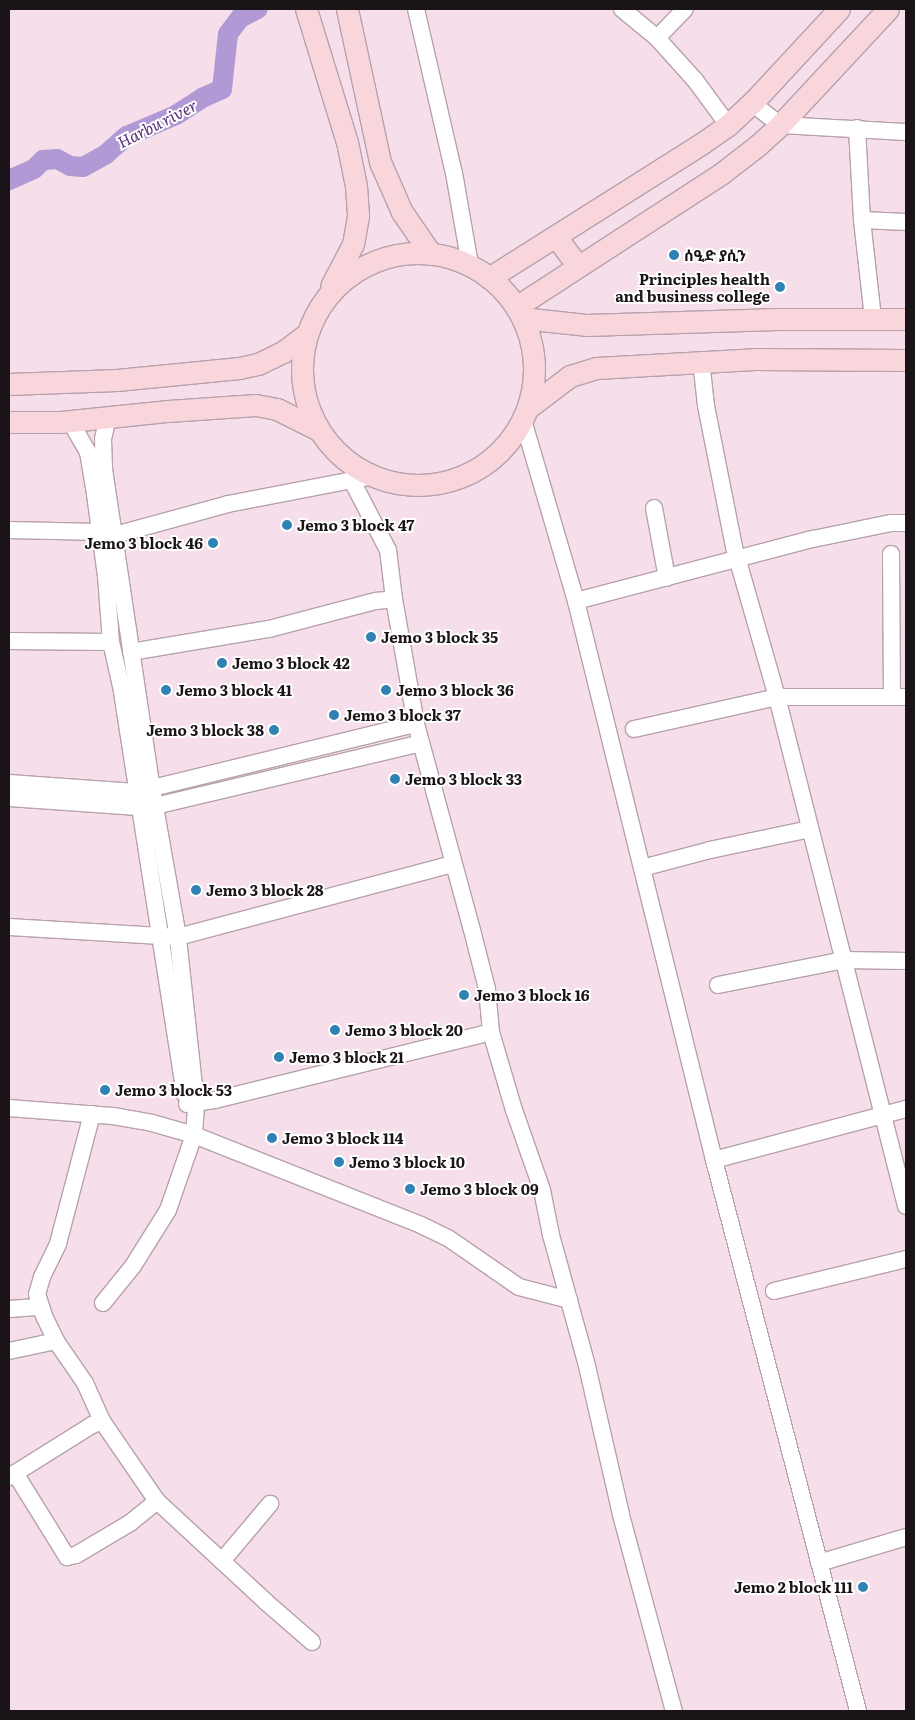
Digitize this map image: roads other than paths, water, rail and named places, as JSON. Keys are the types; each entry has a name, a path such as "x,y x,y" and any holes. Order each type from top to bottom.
{"main road":[{"path":"306,9 347,142 356,186 358,216 353,244 306,334 301,373 304,393 319,430 333,449 352,464 373,476 394,483 416,485 438,484 459,478 479,468 497,455 512,439 526,414 534,378 532,347 519,312 489,278 470,265 432,254 391,256 354,271 325,298"},
{"path":"347,9 380,162 402,212 432,254"},
{"path":"489,278 556,237 728,125 752,103 839,9"},
{"path":"519,312 578,266 722,173 780,125 888,9"},
{"path":"556,237 578,266"},
{"path":"519,312 586,325 873,318 906,319"},
{"path":"9,384 117,380 239,368 258,364 283,352 306,334"},
{"path":"526,414 570,376 596,368 701,360 906,360"},
{"path":"9,422 70,421 256,405 278,409 319,430"}],"street":[{"path":"416,9 454,174 470,265"},
{"path":"622,9 657,38 696,80 728,125"},
{"path":"657,38 685,9"},
{"path":"752,103 780,125 906,132"},
{"path":"857,128 862,220 873,318"},
{"path":"862,220 906,222"},
{"path":"701,360 706,406 738,560 777,697 906,1206"},
{"path":"526,414 576,601 714,1160 858,1711"},
{"path":"108,417 103,454 113,576 131,652 129,685 145,799 158,936 191,1104"},
{"path":"70,421 88,452 108,533"},
{"path":"9,530 108,533 228,504 373,476"},
{"path":"351,479 388,550 394,599 416,724 487,989 491,1032 514,1110 534,1162 588,1366 621,1515 674,1711"},
{"path":"654,508 667,578"},
{"path":"576,601 813,540 891,523 906,523"},
{"path":"634,729 777,697 899,697 890,554"},
{"path":"113,576 111,642 129,685"},
{"path":"131,652 269,629 376,601 394,599"},
{"path":"9,641 111,642"},
{"path":"9,783 145,799 416,724"},
{"path":"9,798 145,799 421,743"},
{"path":"103,1303 133,1266 168,1210 190,1137 191,1104 178,936 145,799"},
{"path":"642,868 710,850 810,829"},
{"path":"9,927 178,936 453,864"},
{"path":"718,985 844,960 906,961"},
{"path":"191,1104 491,1032"},
{"path":"9,1108 92,1114 152,1123 420,1225 448,1238 519,1287 569,1300"},
{"path":"714,1160 906,1109"},
{"path":"92,1114 58,1244 42,1277 37,1294 41,1307 56,1341 85,1383 102,1421 157,1501 312,1642"},
{"path":"774,1291 906,1260"},
{"path":"9,1309 41,1307"},
{"path":"9,1351 56,1341"},
{"path":"102,1421 92,1424 12,1475 67,1557 76,1555 130,1523 157,1501"},
{"path":"222,1561 270,1504"},
{"path":"819,1563 906,1537"}],"waterway":[{"name":"Harbu river","path":"9,180 34,169 43,160 57,159 70,166 83,167 106,154 127,136 176,115 202,98 222,89 228,34 240,18 258,9"}],"place":[{"name":"ሰዒድ ያሲን","path":"674,255"},
{"name":"Principles health and business college","path":"780,287"},
{"name":"Jemo 3 block 47","path":"287,525"},
{"name":"Jemo 3 block 46","path":"213,543"},
{"name":"Jemo 3 block 35","path":"371,637"},
{"name":"Jemo 3 block 42","path":"222,663"},
{"name":"Jemo 3 block 41","path":"166,690"},
{"name":"Jemo 3 block 36","path":"386,690"},
{"name":"Jemo 3 block 37","path":"334,715"},
{"name":"Jemo 3 block 38","path":"274,730"},
{"name":"Jemo 3 block 33","path":"395,779"},
{"name":"Jemo 3 block 28","path":"196,890"},
{"name":"Jemo 3 block 16","path":"464,995"},
{"name":"Jemo 3 block 20","path":"335,1030"},
{"name":"Jemo 3 block 21","path":"279,1057"},
{"name":"Jemo 3 block 53","path":"105,1090"},
{"name":"Jemo 3 block 114","path":"272,1138"},
{"name":"Jemo 3 block 10","path":"339,1162"},
{"name":"Jemo 3 block 09","path":"410,1189"},
{"name":"Jemo 2 block 111","path":"863,1587"}]}
